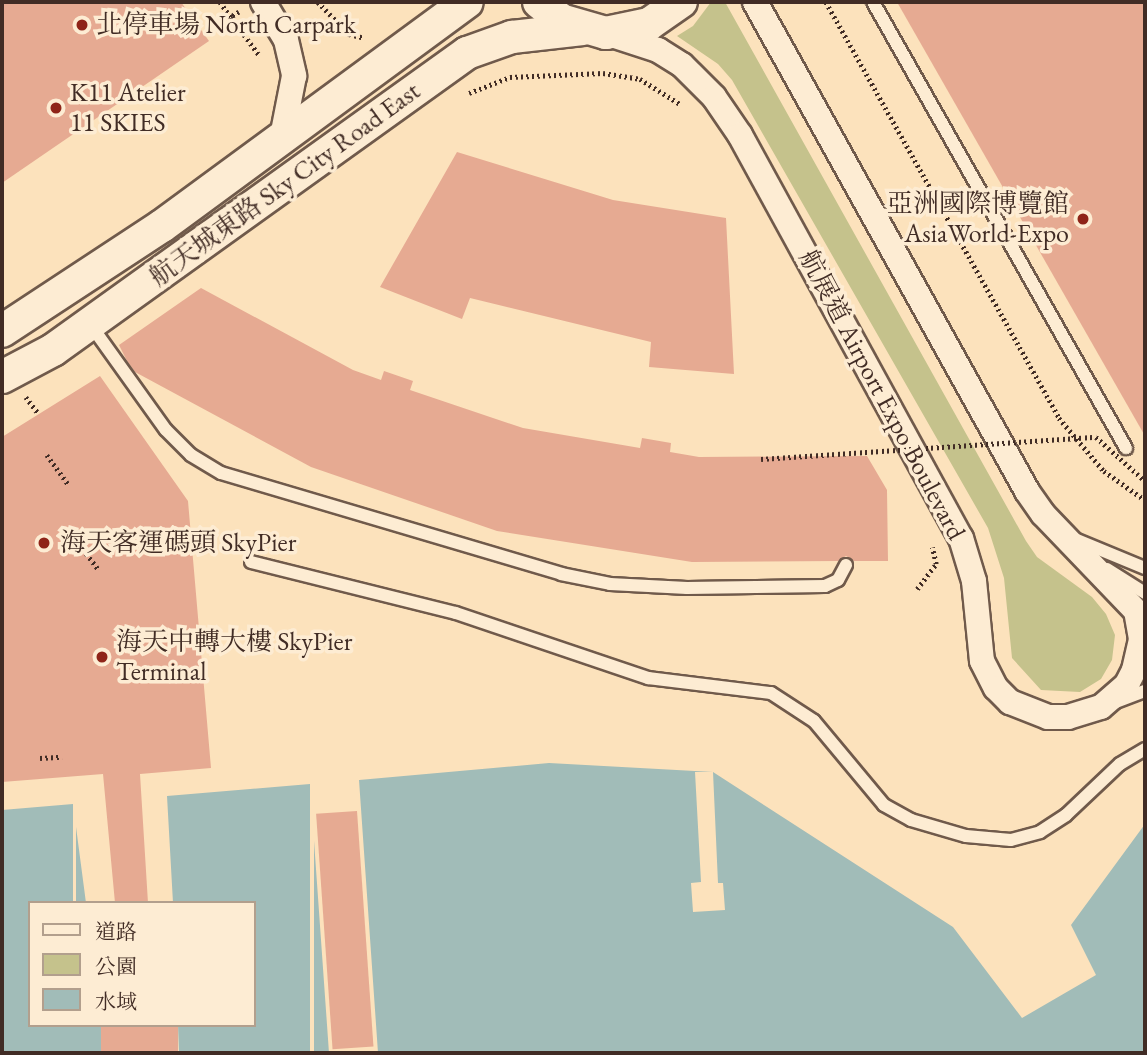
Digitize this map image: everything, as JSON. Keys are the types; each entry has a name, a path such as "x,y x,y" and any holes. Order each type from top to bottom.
{"street":[{"name":"航天城東路 Sky City Road East","path":"2,331 80,282 281,142 467,2"},
{"name":"航展道 Airport Expo Boulevard","path":"538,2 561,20 658,50 682,65 714,97 740,135 961,538 974,581 982,661 996,688 1010,702 1048,717 1068,717 1101,707"},
{"path":"594,31 649,24 681,2"},
{"path":"755,2 1027,491 1060,533 1128,599 1140,624 1134,670 1101,707"},
{"path":"255,4 286,40 294,76 281,142"},
{"name":"航天城東路 Sky City Road East","path":"13,386 90,324 467,53 512,37 594,31"}],"lane":[{"path":"873,2 1126,448"},
{"path":"90,324 166,430 191,455 221,473 561,574 610,584 687,588 824,586 838,580 846,565"},
{"path":"1060,533 1145,568"},
{"path":"1080,552 1145,593"},
{"path":"251,562 456,614 648,678 771,693 814,721 884,805 926,826 981,838 1027,836 1053,824 1120,764 1145,749"},
{"path":"1101,707 1145,691"}],"path":[{"path":"220,2 265,65"},
{"path":"318,2 349,34 373,35"},
{"path":"826,2 1059,418 1104,471 1145,500"},
{"path":"231,17 255,4"},
{"path":"603,73 640,79 691,110"},
{"path":"13,386 38,413"},
{"path":"761,460 1096,437 1145,481"},
{"name":"航展道 Airport Expo Boulevard","path":"882,443 888,454"},
{"path":"47,455 68,484"},
{"name":"航展道 Airport Expo Boulevard","path":"917,589 936,564 930,537"},
{"path":"83,549 98,569"},
{"path":"40,758 62,757"}],"green space":[{"path":"711,2 725,2 1026,541 1037,557 1092,597 1106,614 1115,635 1112,660 1101,679 1080,692 1041,690 1012,658 1004,578 988,528 732,80 718,64 677,36 693,26"}],"water":[{"path":"549,763 713,772 953,927 1022,1018 1096,975 1071,925 1145,824 1145,1053 378,1053 359,780"},
{"path":"310,784 329,1053 179,1053 178,1027 256,1027 256,901 173,901 167,796"},
{"path":"73,804 86,901 28,901 28,1027 101,1027 105,1053 2,1053 2,810"}],"pier":[{"path":"695,772 713,772 718,883 723,883 725,910 693,912 691,883 701,882"},
{"path":"356,780 359,780 359,1053 356,1053"},
{"path":"310,784 314,784 314,1053 310,1053"},
{"path":"164,796 167,796 167,901 164,901"},
{"path":"73,804 76,804 76,901 73,901"}],"building":[{"name":"K11 Atelier 11 SKIES","path":"2,2 181,2 209,41 2,183"},
{"name":"亞洲國際博覽館 AsiaWorld-Expo","path":"897,2 1145,2 1145,436"},
{"path":"457,152 613,200 726,218 734,374 649,367 651,342 470,298 462,319 380,287"},
{"path":"201,288 353,370 381,380 384,371 413,381 410,390 523,428 640,448 642,438 671,443 670,452 699,457 867,456 887,490 888,561 854,561 846,556 838,561 692,562 497,531 311,467 135,372 127,361 119,345"},
{"name":"海天中轉大樓 SkyPier Terminal","path":"100,376 188,501 211,768 140,774 148,901 115,901 103,774 2,782 2,437"},
{"path":"357,811 373,1046 333,1049 316,814"},
{"path":"101,1027 178,1027 178,1053 101,1053"}],"place":[{"name":"北停車場 North Carpark","path":"82,25"},
{"name":"K11 Atelier 11 SKIES","path":"56,108"},
{"name":"亞洲國際博覽館 AsiaWorld-Expo","path":"1083,219"},
{"name":"海天客運碼頭 SkyPier","path":"44,543"},
{"name":"海天中轉大樓 SkyPier Terminal","path":"102,657"}]}
